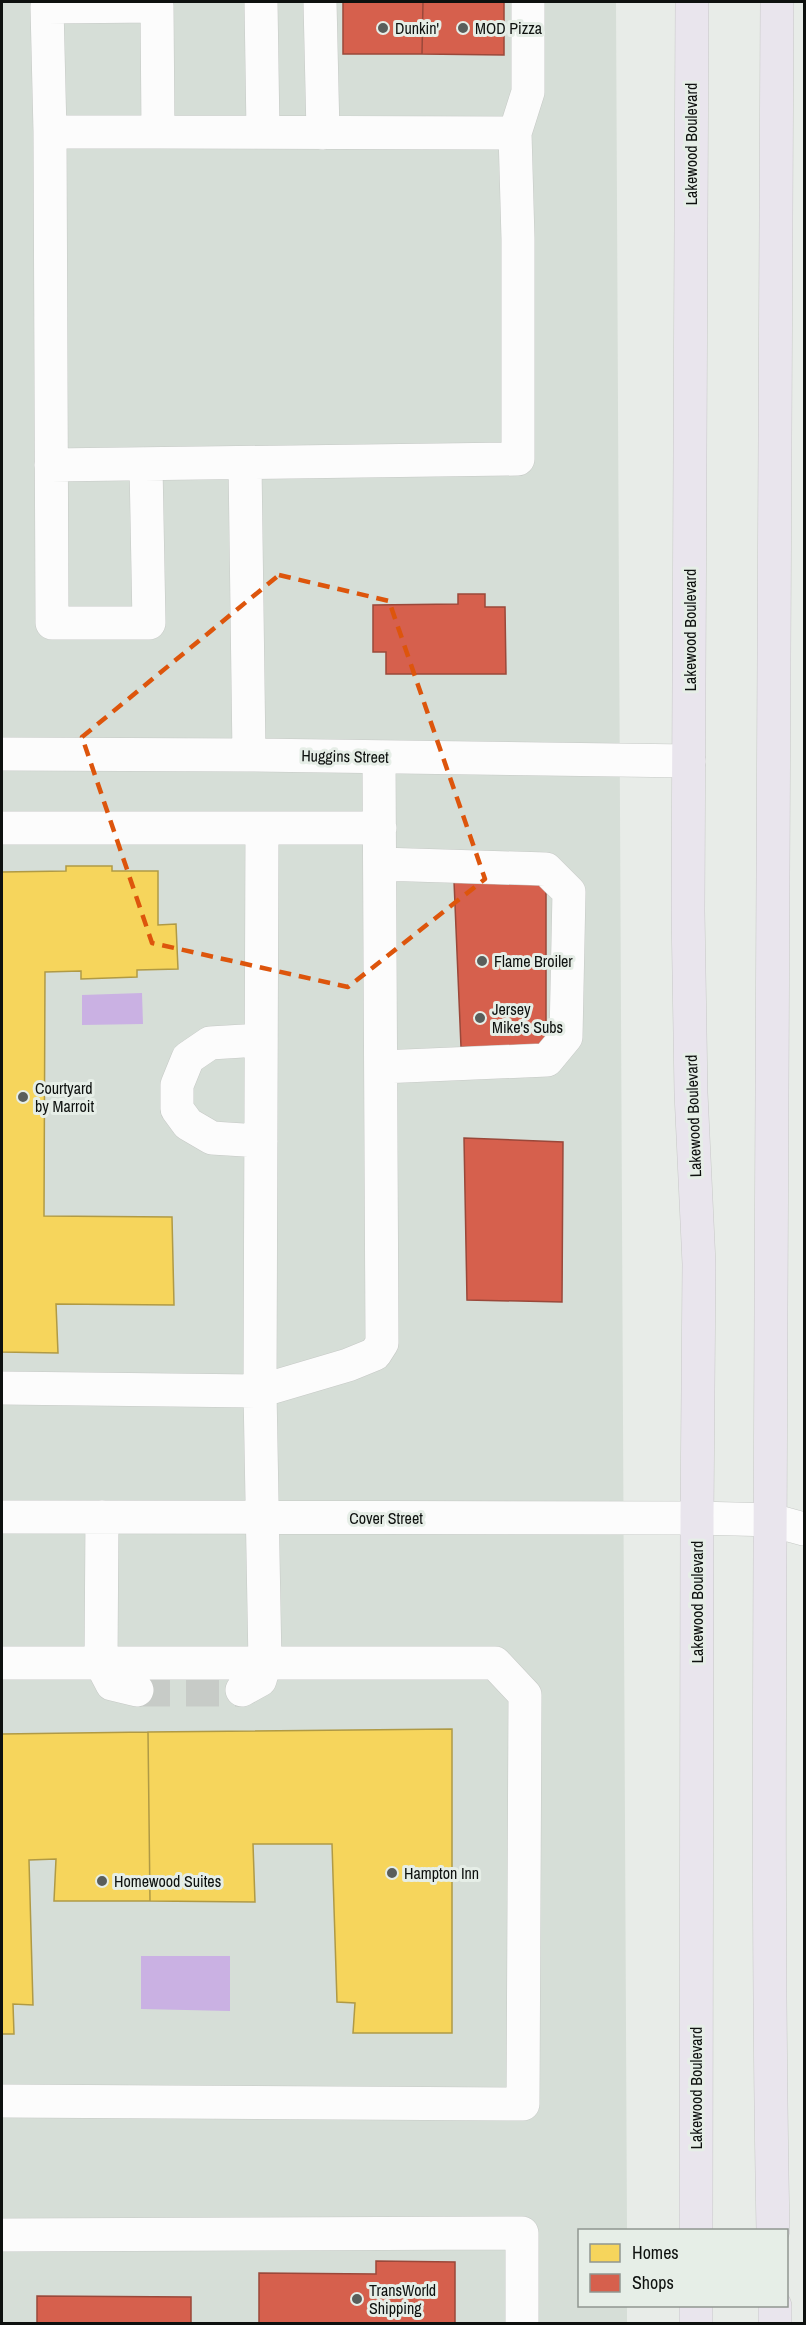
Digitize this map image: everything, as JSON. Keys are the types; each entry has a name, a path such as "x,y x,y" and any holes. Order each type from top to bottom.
{"main road":[{"name":"Lakewood Boulevard","path":"692,2 688,911 691,1081 699,1264 696,2229"},
{"path":"773,2229 770,2084 773,396 777,2"},
{"path":"696,2307 696,2324"},
{"path":"775,2307 775,2324"}],"street":[{"path":"261,2 263,132"},
{"path":"320,2 324,133"},
{"path":"51,465 518,459 518,251 514,133 528,92 528,2"},
{"path":"146,465 149,623 52,623 50,132 47,7 157,6 158,132"},
{"path":"50,132 514,133"},
{"path":"245,463 249,755"},
{"name":"Huggins Street","path":"2,754 689,761"},
{"path":"2,1388 260,1391 348,1365 375,1354 382,1343 379,757"},
{"path":"2,828 380,828"},
{"path":"242,1690 260,1680 265,1663 260,1391 262,828"},
{"path":"380,864 546,869 569,892 566,1037 547,1060 381,1067"},
{"path":"261,1040 210,1043 188,1058 177,1084 177,1109 188,1124 212,1138 261,1141"},
{"path":"771,1520 804,1506"},
{"name":"Cover Street","path":"2,1517 771,1520"},
{"path":"102,1517 101,1663 112,1684 137,1690"},
{"path":"771,1520 804,1528"},
{"path":"2,1663 495,1663 525,1695 523,2104 2,2101"},
{"path":"2,2235 522,2233 522,2324"}],"highlighted area":[{"path":"279,575 389,601 485,879 348,987 152,943 82,737"}],"shaded area":[{"path":"2,2 616,2 627,2229 578,2229 578,2307 627,2307 627,2323 2,2324"},
{"path":"142,993 143,1024 82,1025 82,995"},
{"path":"141,1956 230,1956 230,2011 141,2009"}],"building: Homes":[{"name":"Courtyard by Marroit","path":"66,866 112,866 112,871 158,871 158,925 176,924 178,969 137,970 137,977 81,979 81,971 45,972 44,1216 172,1217 174,1305 56,1304 58,1353 2,1352 2,872 66,871"},
{"name":"Hampton Inn","path":"452,1729 452,2033 353,2033 355,2003 337,2002 332,1844 253,1844 255,1902 150,1901 148,1732"},
{"name":"Homewood Suites","path":"148,1732 150,1901 54,1901 56,1859 29,1860 33,2005 13,2004 14,2034 2,2034 2,1734"}],"building: Shops":[{"name":"Dunkin'","path":"343,2 423,2 422,54 343,54"},
{"name":"MOD Pizza","path":"423,2 504,2 504,55 422,54"},
{"path":"458,594 485,594 485,607 505,607 506,674 386,674 386,652 373,652 373,605 458,604"},
{"path":"454,881 546,884 546,1047 461,1047"},
{"path":"464,1138 563,1142 562,1302 467,1300"},
{"name":"TransWorld Shipping","path":"376,2261 455,2262 455,2324 259,2324 259,2273 376,2274"},
{"path":"37,2296 191,2297 191,2324 37,2324"}],"tunnel":[{"path":"137,1690 242,1690"}],"place":[{"name":"Dunkin'","path":"383,28"},
{"name":"MOD Pizza","path":"463,28"},
{"name":"Flame Broiler","path":"482,961"},
{"name":"Jersey Mike's Subs","path":"480,1018"},
{"name":"Courtyard by Marroit","path":"23,1097"},
{"name":"Hampton Inn","path":"392,1873"},
{"name":"Homewood Suites","path":"102,1881"},
{"name":"TransWorld Shipping","path":"357,2299"}]}
